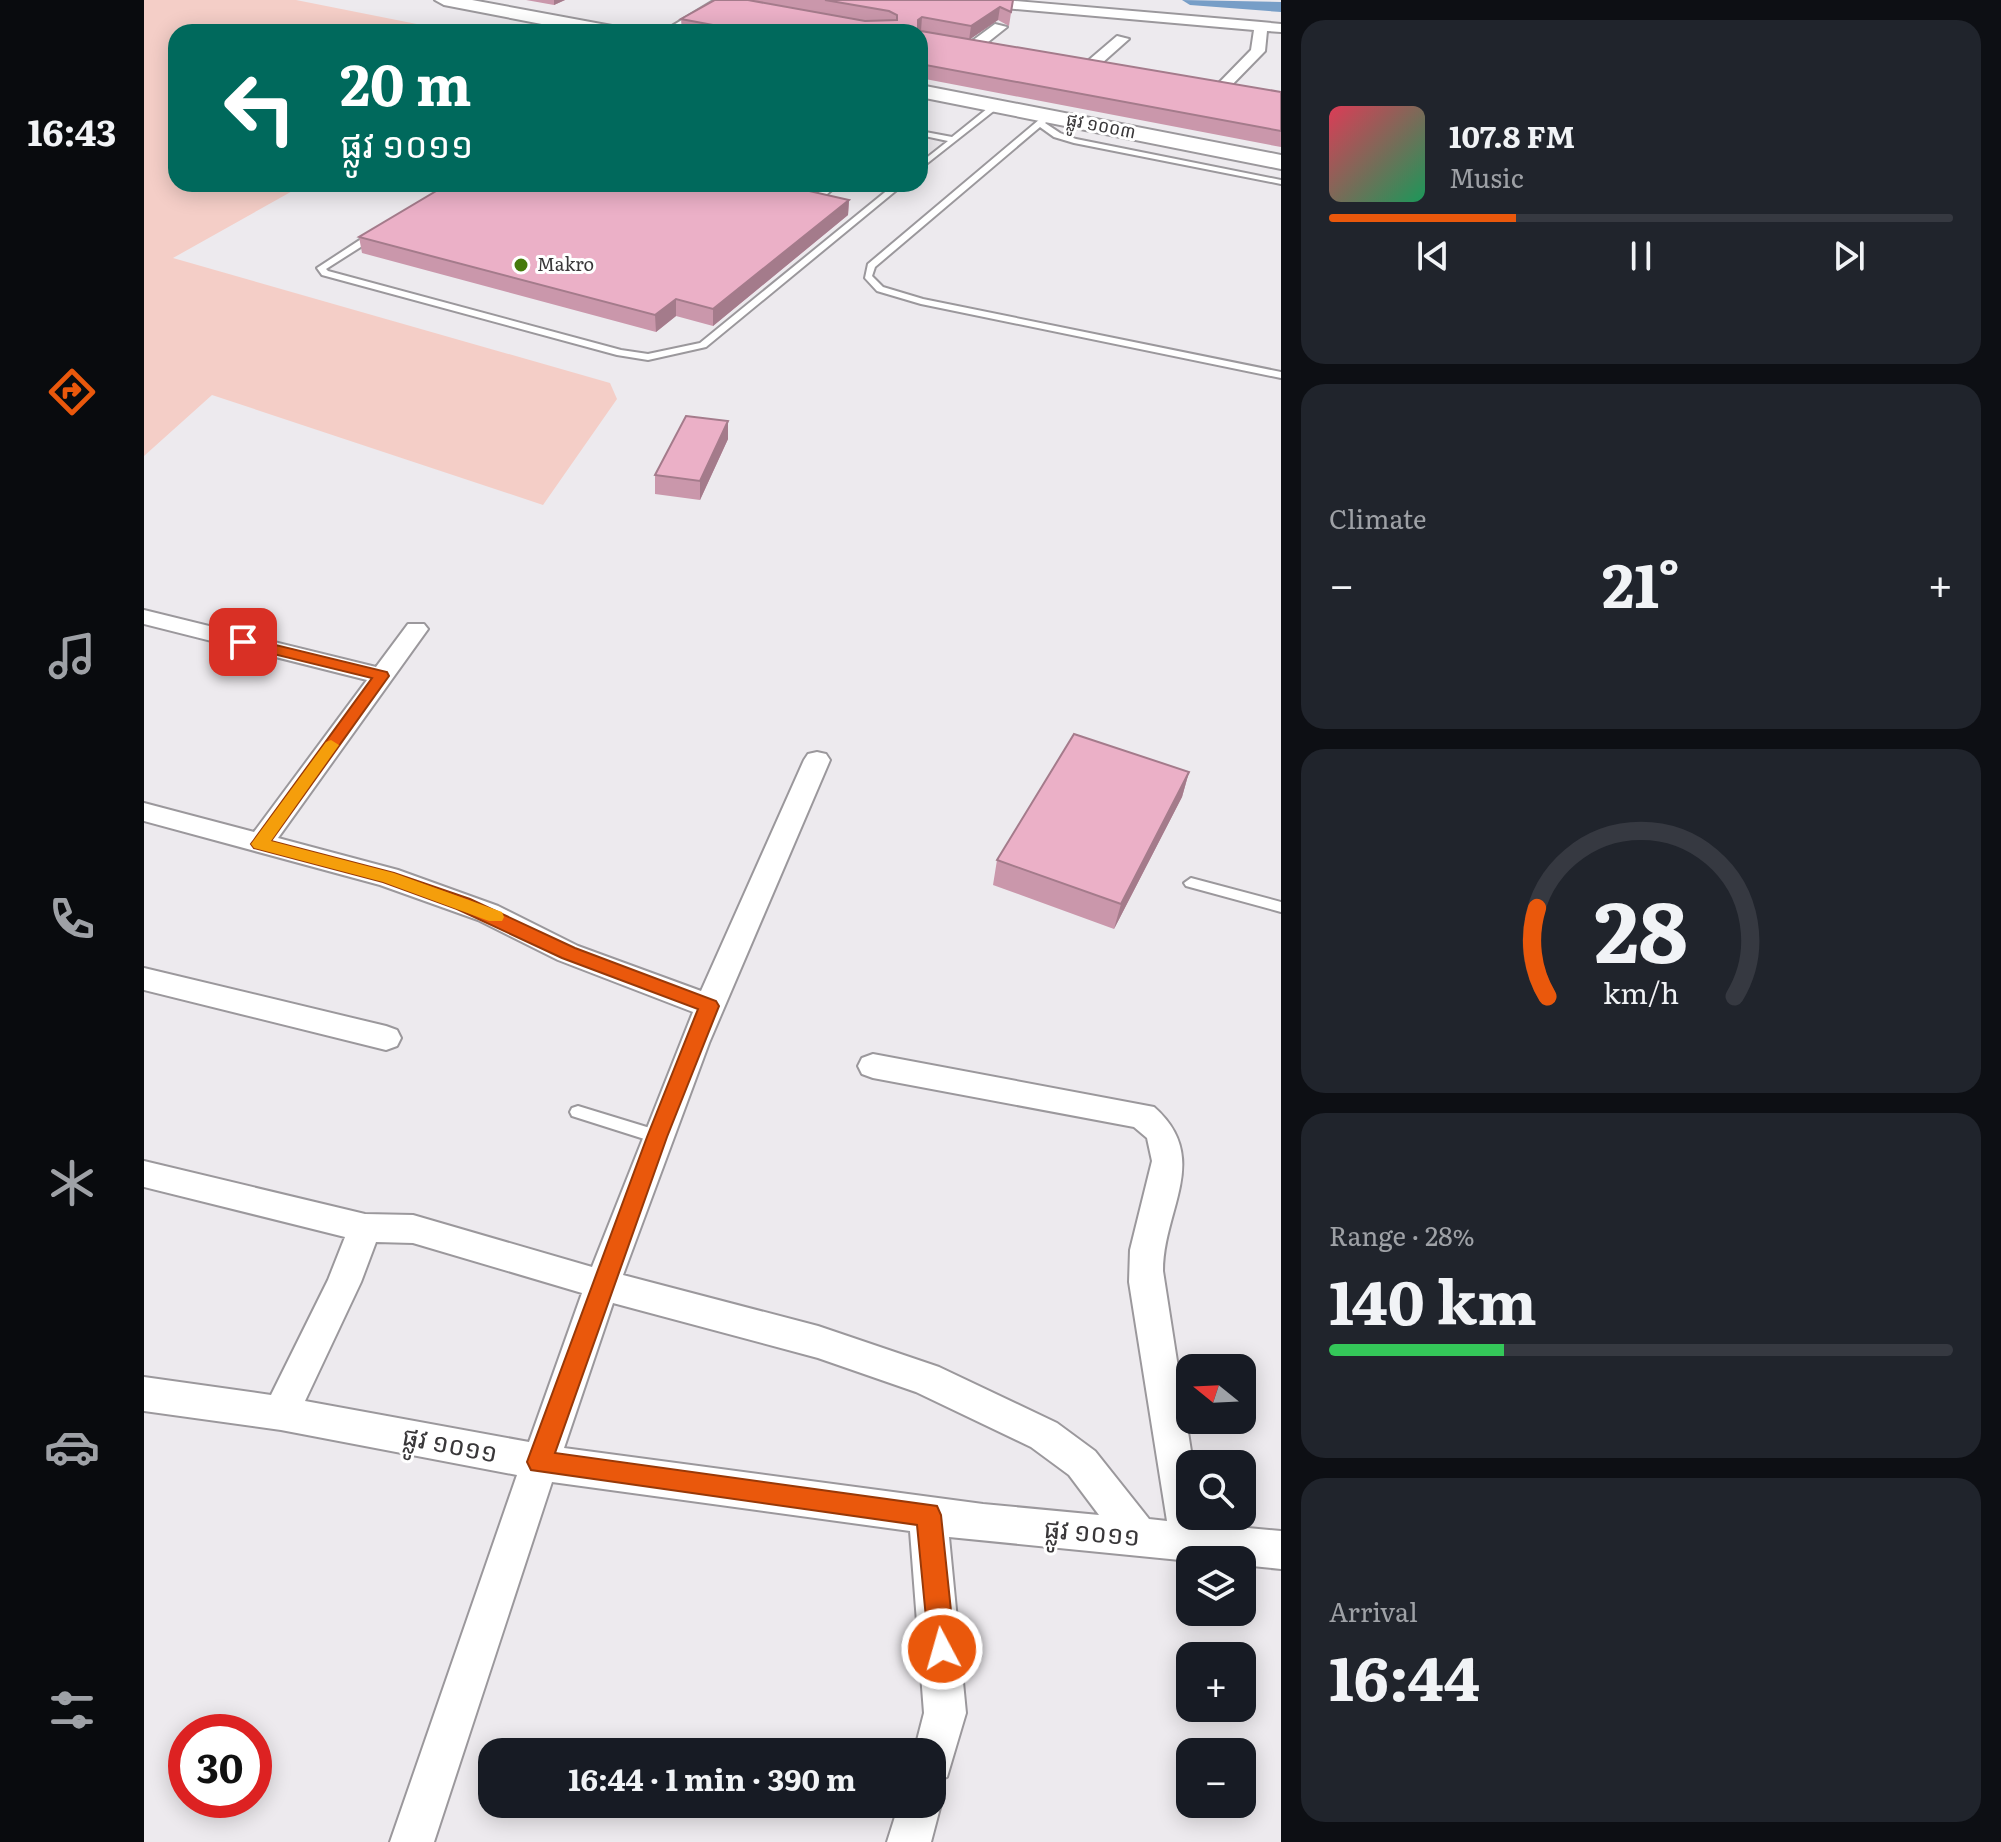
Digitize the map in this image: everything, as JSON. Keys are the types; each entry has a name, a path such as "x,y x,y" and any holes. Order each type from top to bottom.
{"main road":[{"path":"444,0 570,24"},
{"name":"ផ្លូវ ១០០៣","path":"928,93 996,106 1045,120 1281,162"}],"street":[{"path":"960,0 1281,28"},
{"path":"683,24 721,2"},
{"path":"1235,92 1212,88 1258,51 1261,26"},
{"path":"973,47 1000,27"},
{"path":"1088,68 1122,39"},
{"path":"144,617 381,676"},
{"path":"260,844 416,629"},
{"path":"412,1842 539,1462 657,1137 709,1006 817,760"},
{"path":"144,812 388,877 488,913 568,953 709,1006"},
{"path":"144,979 386,1038"},
{"path":"873,1066 1143,1116 1164,1136 1170,1162 1147,1252 1148,1290 1164,1414 1190,1542"},
{"path":"144,1174 365,1228 413,1229 462,1241 603,1285 818,1342 940,1385 1044,1435 1082,1463 1140,1538"},
{"path":"281,1413 344,1282 365,1228"},
{"name":"ផ្លូវ ១០១១","path":"144,1394 281,1413 539,1462 928,1515 1281,1550"},
{"path":"928,1515 945,1713 938,1738"},
{"path":"909,1842 916,1818"}],"lane":[{"path":"928,161 996,106"},
{"path":"1281,182 1074,141 1057,135 1045,120 871,266 868,276 880,289 921,301 1281,375"},
{"path":"928,135 955,140"},
{"path":"818,197 825,192"},
{"path":"380,231 321,268 325,273 620,353 648,357 703,345 890,192"},
{"path":"1191,883 1281,907"},
{"path":"578,1112 657,1137"}],"shaded area":[{"path":"144,0 296,0 417,24 168,24 168,192 291,192 173,258 610,383 617,399 543,505 212,395 144,456"}],"building":[{"path":"715,0 748,0 865,21 897,20 897,15 825,0 1013,0 1011,12 1000,7 971,26 922,17 918,24 708,24 681,19"},
{"path":"928,32 1281,92 1281,131 928,65"},
{"path":"435,192 814,192 849,200 713,309 676,299 655,315 359,237"},
{"path":"686,416 728,421 700,481 655,475"},
{"path":"1074,734 1189,772 1121,904 997,860"}],"waterway":[{"path":"1190,0 1281,7"}],"slow traffic":[{"path":"331,745 260,844 388,877 495,917"}],"place":[{"name":"Makro","path":"521,265"}],"route":[{"path":"243,642 381,676 260,844 388,877 488,913 568,953 709,1006 657,1137 539,1462 928,1515 942,1649"}]}
